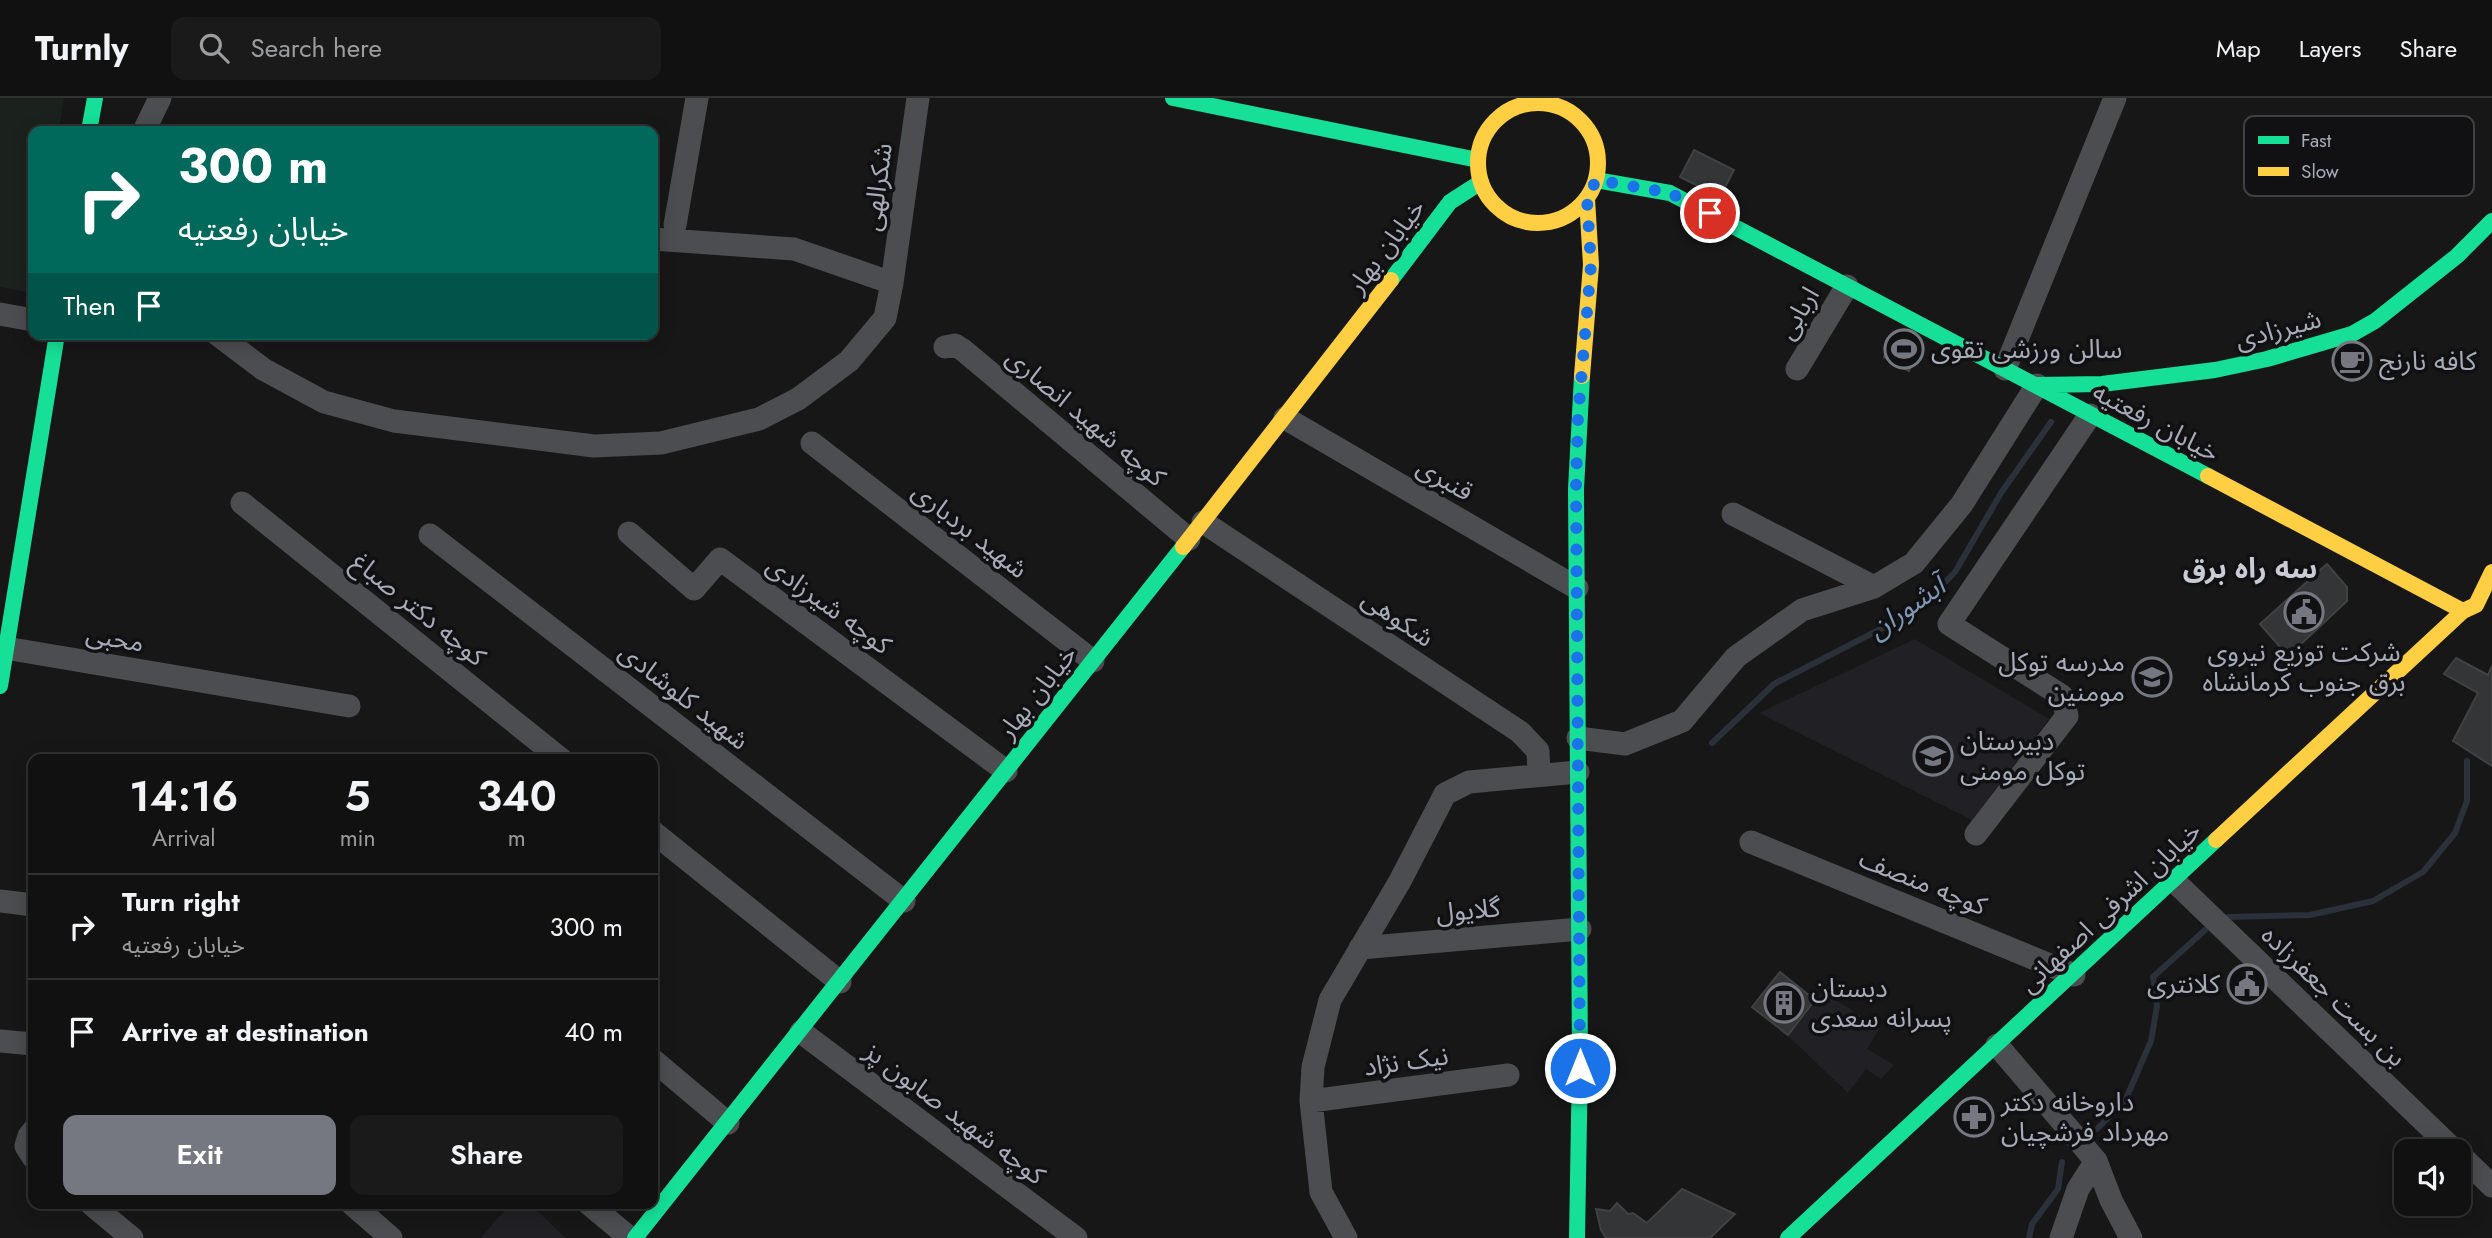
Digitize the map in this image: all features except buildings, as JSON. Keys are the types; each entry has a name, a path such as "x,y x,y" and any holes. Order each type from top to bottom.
{"main road":[{"path":"90,126 95,98"},
{"path":"1172,98 1478,160"},
{"path":"1556,101 1582,121 1591,134 1597,148 1599,164 1596,180 1587,199 1571,214 1552,222 1531,223 1512,218 1486,194 1481,182 1478,160 1481,142 1503,105 1556,101"},
{"name":"خیابان رفعتیه","path":"1596,180 1670,193 2463,611"},
{"name":"خیابان بهار","path":"635,1238 801,1032 1285,418 1450,202 1481,182"},
{"path":"1577,1238 1580,1059 1578,417 1591,265 1587,199"},
{"name":"شیرزادی","path":"2037,385 2102,384 2214,370 2267,359 2352,334 2375,321 2457,256 2492,221"},
{"path":"0,686 3,648 56,340"},
{"name":"خیابان اشرفی اصفهانی","path":"2463,611 2492,551"},
{"name":"خیابان اشرفی اصفهانی","path":"1788,1238 2463,611 2476,605 2492,572"}],"street":[{"path":"146,126 160,98"},
{"path":"675,225 697,98"},
{"name":"شکرالهی","path":"226,340 263,369 324,402 394,421 594,446 661,443 759,419 798,399 849,361 885,318 918,98"},
{"path":"2005,369 2115,98"},
{"path":"658,239 794,248 892,283"},
{"name":"اربابی","path":"1797,369 1847,286"},
{"path":"0,314 28,319"},
{"name":"کوچه شهید انصاری","path":"945,347 955,345 963,350 1196,531"},
{"path":"1578,738 1625,744 1682,721 1736,657 1802,610 1874,586 1914,563 1962,504 2037,385"},
{"path":"1976,834 2067,716 2062,696 1949,624 2090,415"},
{"name":"قنبری","path":"1285,418 1577,588"},
{"name":"شهید بردباری","path":"813,443 1093,661"},
{"name":"کوچه دکتر صباغ","path":"242,503 555,754"},
{"path":"1733,514 1874,586"},
{"name":"شکوهی","path":"1196,531 1520,732 1538,751 1539,775"},
{"name":"کوچه شیرزادی","path":"629,533 694,589 720,559 1006,771"},
{"name":"شهید کلوشادی","path":"430,536 904,901"},
{"name":"محبی","path":"3,648 349,706"},
{"path":"1346,1238 1321,1192 1311,1101 1313,1067 1330,1000 1400,881 1445,794 1469,782 1578,772"},
{"path":"658,836 840,982"},
{"name":"کوچه منصف","path":"1751,842 2074,975"},
{"name":"بن بست جعفرزاده","path":"2174,881 2442,1139"},
{"path":"0,901 28,904"},
{"name":"گلایول","path":"1360,948 1580,929"},
{"name":"کوچه شهید صابون پز","path":"801,1032 1076,1238"},
{"path":"0,1041 28,1044"},
{"path":"1997,1045 2096,1161 2111,1200 2131,1238"},
{"path":"658,1064 728,1123"},
{"name":"نیک نژاد","path":"1311,1101 1508,1075"},
{"path":"2061,1238 2078,1189 2096,1161"},
{"name":"بن بست جعفرزاده","path":"2471,1166 2492,1186"},
{"path":"96,1209 132,1238"},
{"path":"358,1209 391,1238"},
{"path":"595,1209 630,1238"}],"shaded area":[{"path":"0,98 64,98 60,126 28,126 28,292 0,287"},
{"name":"دبیرستان توکل مومنی","path":"1915,639 2049,719 1972,820 1759,713"},
{"path":"1823,992 1880,1028 1867,1049 1894,1065 1881,1079 1866,1069 1848,1093 1788,1036"},
{"path":"506,1209 535,1209 566,1238 481,1238"}],"waterway":[{"name":"آبشوران","path":"1712,743 1774,684 1900,619 1930,598 1955,572 2001,493 2051,422"},
{"name":"آبشوران","path":"2228,917 2310,915 2373,901 2423,872 2455,833 2467,801 2467,761"},
{"name":"آبشوران","path":"2097,1129 2125,1101 2151,1041 2157,1006 2153,977 2205,930"},
{"name":"آبشوران","path":"2029,1238 2032,1224 2058,1189 2062,1162"}],"traffic: fast":[{"path":"90,126 95,98"},
{"path":"1173,98 1478,160"},
{"path":"1596,180 1670,193 2208,476"},
{"path":"1391,280 1450,202 1481,182"},
{"path":"2038,385 2102,384 2215,370 2267,359 2352,334 2375,321 2457,256 2492,221"},
{"path":"0,686 56,340"},
{"path":"1577,1238 1580,1059 1576,489 1582,376"},
{"path":"658,1209 1183,547"},
{"path":"1788,1238 2216,840"},
{"path":"635,1238 658,1209"}],"traffic: slow":[{"path":"1538,103 1561,107 1581,120 1594,140 1598,163 1594,186 1581,206 1561,219 1538,223 1515,219 1495,206 1482,186 1478,163 1482,140 1495,120 1515,107 1538,103"},
{"path":"1582,376 1591,265 1587,199"},
{"path":"1183,547 1391,280"},
{"path":"2208,476 2463,611"},
{"path":"2216,840 2463,611 2476,605 2492,572"}],"place":[{"name":"سالن ورزشی تقوی","path":"1904,349"},
{"name":"کافه نارنج","path":"2352,361"},
{"name":"شرکت توزیع نیروی برق جنوب کرمانشاه","path":"2304,612"},
{"name":"مدرسه توکل مومنین","path":"2152,677"},
{"name":"دبیرستان توکل مومنی","path":"1933,756"},
{"name":"کلانتری","path":"2247,984"},
{"name":"دبستان پسرانه سعدی","path":"1784,1003"},
{"name":"داروخانه دکتر مهرداد فرشچیان","path":"1974,1117"}],"district":[{"name":"سه راه برق","path":"2250,568"}],"route":[{"path":"1580,1068 1576,489 1578,417 1591,265 1587,199 1596,180 1670,193 1710,213"}]}
